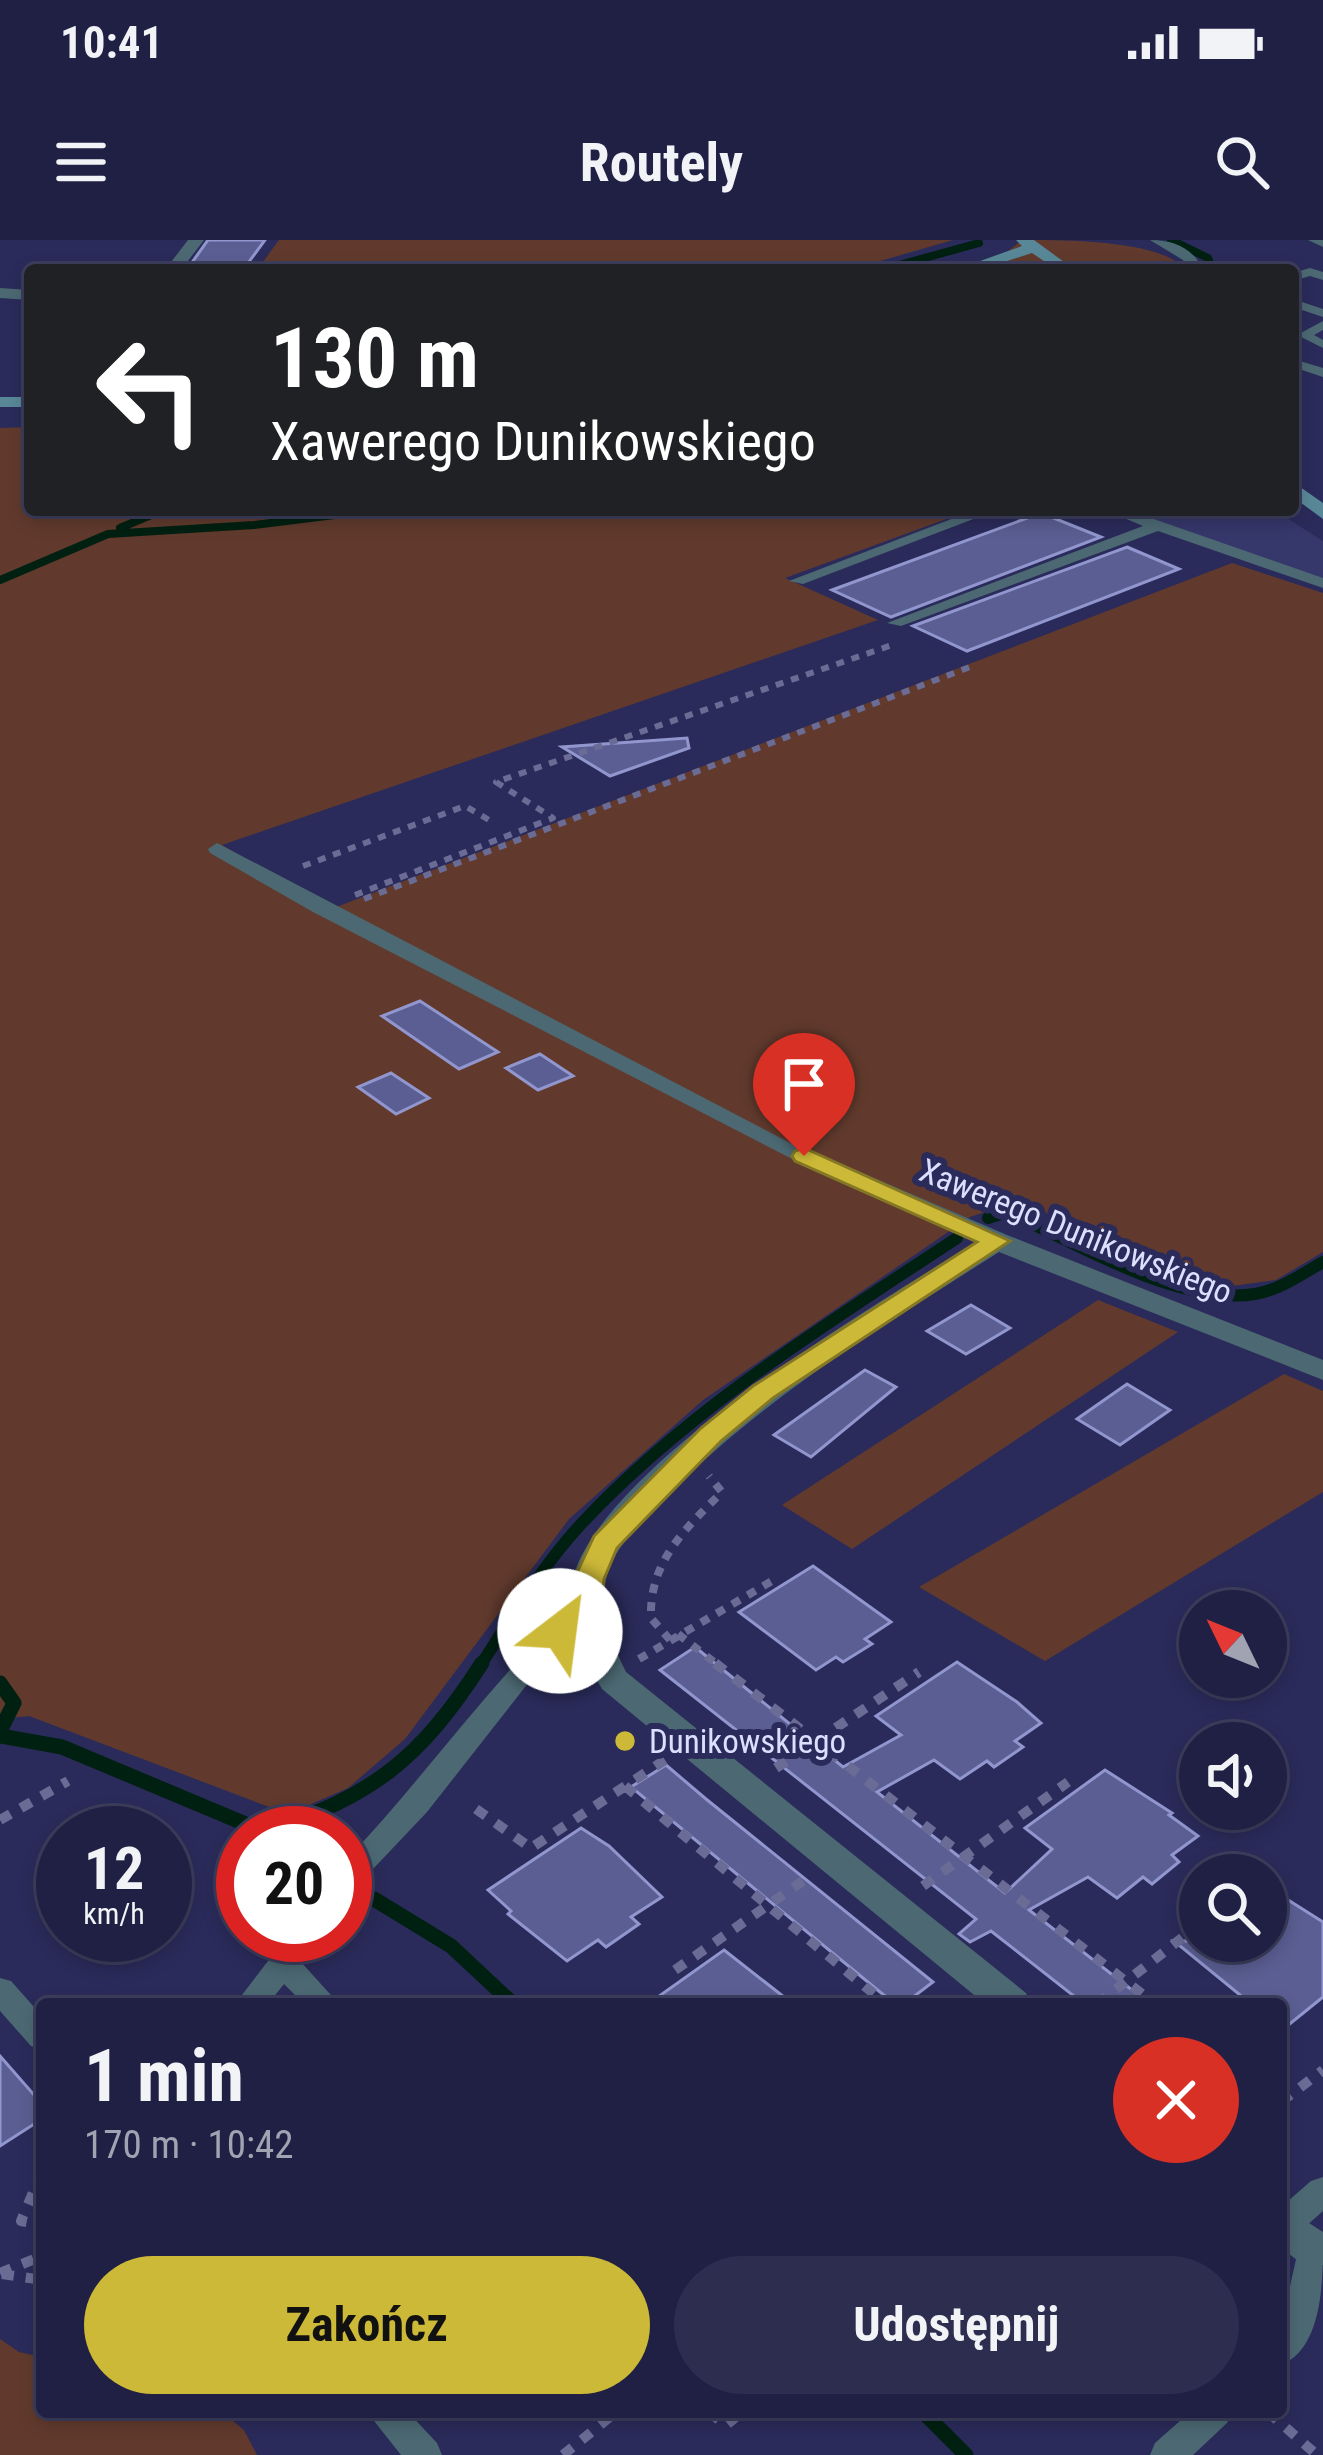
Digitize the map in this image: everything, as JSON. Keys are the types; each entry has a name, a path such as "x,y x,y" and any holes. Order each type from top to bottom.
{"street":[{"path":"178,264 196,240"},
{"path":"1158,240 1189,257 1193,264"},
{"path":"978,264 1029,243 1059,264"},
{"path":"1299,493 1323,513"},
{"name":"Xawerego Dunikowskiego","path":"804,1156 997,1241 1323,1371"},
{"path":"997,1241 763,1392 711,1434 604,1543 589,1579 586,1606 595,1648 612,1676 1005,1998"}],"lane":[{"path":"1314,240 1323,243"},
{"path":"1321,344 1304,335 1323,326"},
{"path":"797,581 973,516"},
{"path":"895,629 1154,518 1323,584"},
{"path":"217,849 324,911 804,1156"},
{"path":"372,1851 416,1804 534,1656 586,1606"},
{"path":"255,1998 283,1964 318,1998"},
{"path":"0,1990 36,2030"},
{"path":"1287,2345 1296,2337 1293,2233 1323,2191"},
{"path":"390,2418 424,2455"},
{"path":"1168,2455 1208,2418"}],"path":[{"path":"324,911 554,818 496,782 905,641 895,629"},
{"path":"324,911 975,665"},
{"path":"268,879 465,806 489,820"},
{"path":"702,1468 722,1492 663,1556 650,1586 651,1618 1146,1998"},
{"path":"612,1676 777,1578"},
{"path":"746,1788 919,1672"},
{"path":"476,1809 531,1848 691,1743"},
{"path":"0,1820 68,1781"},
{"path":"893,1907 1068,1782"},
{"path":"625,1786 879,1998"},
{"path":"675,1970 834,1859"},
{"path":"1105,1998 1179,1940"},
{"path":"1287,2097 1323,2070"},
{"path":"36,2185 21,2221 36,2224"},
{"path":"0,2273 36,2258"},
{"path":"0,2273 36,2279"},
{"path":"563,2455 609,2418"},
{"path":"1275,2418 1317,2455"}],"shaded area":[{"path":"279,240 953,240 870,264 261,264"},
{"path":"1022,240 1136,247 1178,264 992,264"},
{"path":"24,427 24,516 955,516 785,578 878,620 222,845 331,909 1232,563 1323,593 1323,1252 1276,1280 1210,1289 1019,1201 970,1217 703,1400 569,1519 405,1739 348,1788 306,1806 267,1806 29,1716 0,1719 0,428"},
{"path":"1134,516 1283,516 1323,541 1323,578"},
{"path":"1098,1300 1178,1332 852,1549 782,1505"},
{"path":"1284,1374 1323,1391 1323,1492 1045,1661 919,1587"},
{"path":"0,2339 19,2352 36,2356 36,2418 229,2418 244,2430 257,2455 0,2455"}],"building":[{"path":"208,240 265,240 247,264 191,264"},
{"path":"1033,516 1048,516 1101,537 891,617 832,590"},
{"path":"1127,547 1179,569 967,651 913,626"},
{"path":"687,738 689,748 610,776 562,747"},
{"path":"420,1001 498,1052 459,1069 382,1016"},
{"path":"540,1054 573,1076 538,1090 506,1068"},
{"path":"391,1073 429,1098 396,1114 358,1087"},
{"path":"971,1305 1010,1328 966,1354 927,1331"},
{"path":"865,1370 896,1387 811,1457 774,1435"},
{"path":"1127,1384 1170,1410 1120,1445 1077,1419"},
{"path":"813,1566 891,1622 865,1639 872,1644 843,1662 836,1657 816,1670 739,1612"},
{"path":"695,1647 843,1767 901,1735 876,1716 957,1662 1041,1723 1015,1741 1023,1747 994,1767 987,1761 960,1779 934,1760 877,1792 1005,1893 1052,1849 1025,1828 1105,1770 1172,1813 1179,1830 1198,1836 1172,1855 1179,1862 1152,1884 1143,1877 1117,1898 1088,1877 1029,1910 1142,1998 1076,1998 991,1931 970,1942 959,1934 976,1919 660,1670"},
{"path":"666,1765 933,1982 912,1998 889,1998 631,1787"},
{"path":"581,1828 609,1846 662,1897 631,1917 639,1924 606,1947 598,1940 567,1961 508,1914 511,1911 488,1890"},
{"path":"1287,1899 1323,1922 1323,1997 1287,2026 1287,1998 1244,1998 1200,1962 1287,1962"},
{"path":"724,1950 785,1998 656,1998"},
{"path":"0,2056 36,2097 36,2123 0,2146"}],"waterway":[{"path":"1171,240 1208,258 1210,264"},
{"path":"903,264 979,243"},
{"path":"120,528 149,516"},
{"path":"0,580 108,534 327,516"},
{"path":"988,1218 1008,1212 1128,1269 1194,1291 1255,1294 1323,1262"},
{"path":"481,1664 554,1557 624,1481 761,1370 957,1238"},
{"path":"330,1806 365,1788 415,1749 481,1664"},
{"path":"0,1683 14,1703 0,1731"},
{"path":"0,1736 62,1747 216,1812"},
{"path":"374,1899 451,1946 507,1998"},
{"path":"929,2418 966,2455"}],"place":[{"name":"Dunikowskiego","path":"625,1741"}],"route":[{"path":"560,1631 586,1606 589,1579 604,1543 711,1434 763,1392 997,1241 804,1156"}]}
